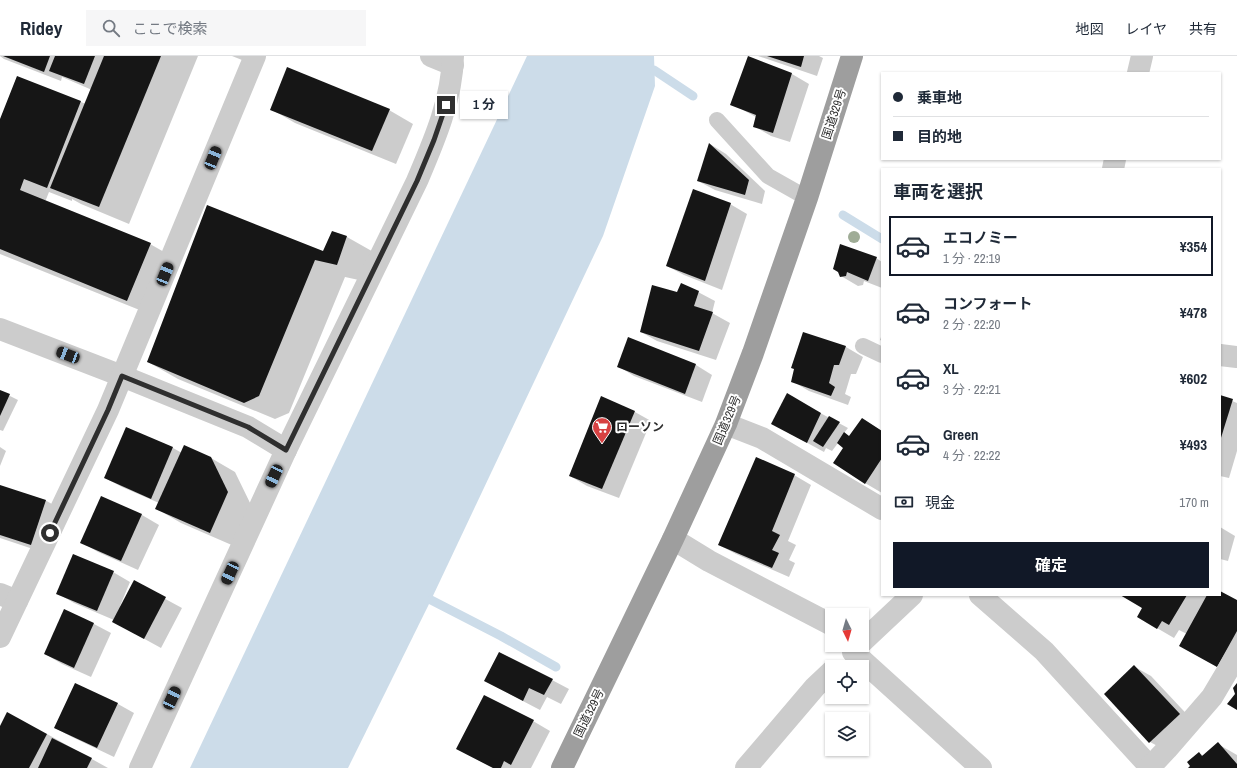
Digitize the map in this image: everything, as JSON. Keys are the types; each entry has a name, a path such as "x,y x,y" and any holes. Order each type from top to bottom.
{"highway":[{"name":"国道329号","path":"566,766 726,424 754,353 807,198 852,56"}],"street":[{"path":"0,637 9,597 104,417 255,56"},
{"path":"140,768 286,450 417,181 434,140 446,105 453,60 431,56"},
{"path":"1138,72 1142,56"},
{"path":"0,329 248,427 286,450"},
{"path":"1221,355 1237,356"},
{"path":"726,424 762,438 881,508"},
{"path":"673,539 709,562 825,621"},
{"path":"869,636 911,596"},
{"path":"981,596 1044,651 1144,765 1167,749 1212,697 1237,655"},
{"path":"843,660 852,652"},
{"path":"868,652 981,768"},
{"path":"746,768 815,687 825,678"}],"lane":[{"path":"717,120 768,176 807,198"},
{"path":"863,346 881,355"}],"water":[{"path":"527,56 654,56 655,86 603,236 431,600 348,768 190,768"}],"building":[{"path":"3,56 50,56 44,72"},
{"path":"55,56 95,56 84,84 49,71"},
{"path":"104,56 161,56 99,207 50,188"},
{"path":"748,56 792,73 773,133 753,127 756,115 730,105"},
{"path":"767,56 804,56 801,67"},
{"path":"287,67 390,109 372,151 270,110"},
{"path":"17,76 81,101 47,188 24,179 20,190 151,243 127,301 0,249 0,119"},
{"path":"709,143 749,180 745,195 697,181"},
{"path":"693,189 731,203 705,281 666,266"},
{"path":"207,205 323,251 332,231 347,236 337,265 315,260 259,396 244,403 147,362"},
{"path":"840,244 877,257 868,281 847,272 846,276 840,277 838,272 833,269"},
{"path":"681,283 699,291 694,306 713,312 699,351 640,332 652,285 677,292"},
{"path":"803,332 846,346 839,365 834,365 829,383 835,387 831,396 791,382 794,369 791,368"},
{"path":"628,337 696,364 685,394 617,367"},
{"path":"0,390 10,394 0,416"},
{"path":"787,393 821,413 807,443 771,424"},
{"path":"1221,395 1233,399 1221,438"},
{"name":"ローソン","path":"601,396 635,411 602,489 569,476"},
{"path":"829,416 840,422 823,447 813,441"},
{"path":"862,418 881,430 881,460 865,484 833,463 843,448 837,443 844,432 849,436"},
{"path":"126,427 173,447 151,499 104,478"},
{"path":"184,445 211,457 228,492 210,533 155,509"},
{"path":"756,457 795,474 772,531 780,535 772,550 779,553 772,568 718,545"},
{"path":"0,485 46,500 31,545 0,535"},
{"path":"101,496 142,514 121,561 80,543"},
{"path":"73,554 114,571 97,611 56,594"},
{"path":"134,580 166,597 144,639 112,622"},
{"path":"1221,592 1237,600 1237,631 1217,667 1179,646 1206,596 1221,596"},
{"path":"1122,596 1186,596 1169,625 1162,621 1157,629 1137,617 1142,608"},
{"path":"64,609 94,623 74,668 44,654"},
{"path":"499,652 553,679 544,695 529,688 523,701 484,681"},
{"path":"1134,665 1180,714 1149,743 1104,694"},
{"path":"75,683 118,703 97,748 54,728"},
{"path":"1237,683 1237,710 1227,704 1235,694 1233,688"},
{"path":"484,695 534,720 511,765 504,761 501,768 493,768 456,749"},
{"path":"7,712 47,734 29,768 0,768 0,726"},
{"path":"52,738 92,758 87,768 38,768"},
{"path":"1218,742 1237,764 1237,768 1188,768 1190,766 1187,762 1199,752 1202,756"}],"waterway":[{"path":"654,70 693,96"},
{"path":"843,215 881,238"},
{"path":"431,600 501,636 556,667"}],"place":[{"name":"ローソン","path":"602,444"}],"route":[{"path":"50,533 108,410 122,376 248,427 286,450 417,181 434,140 446,105"}]}
